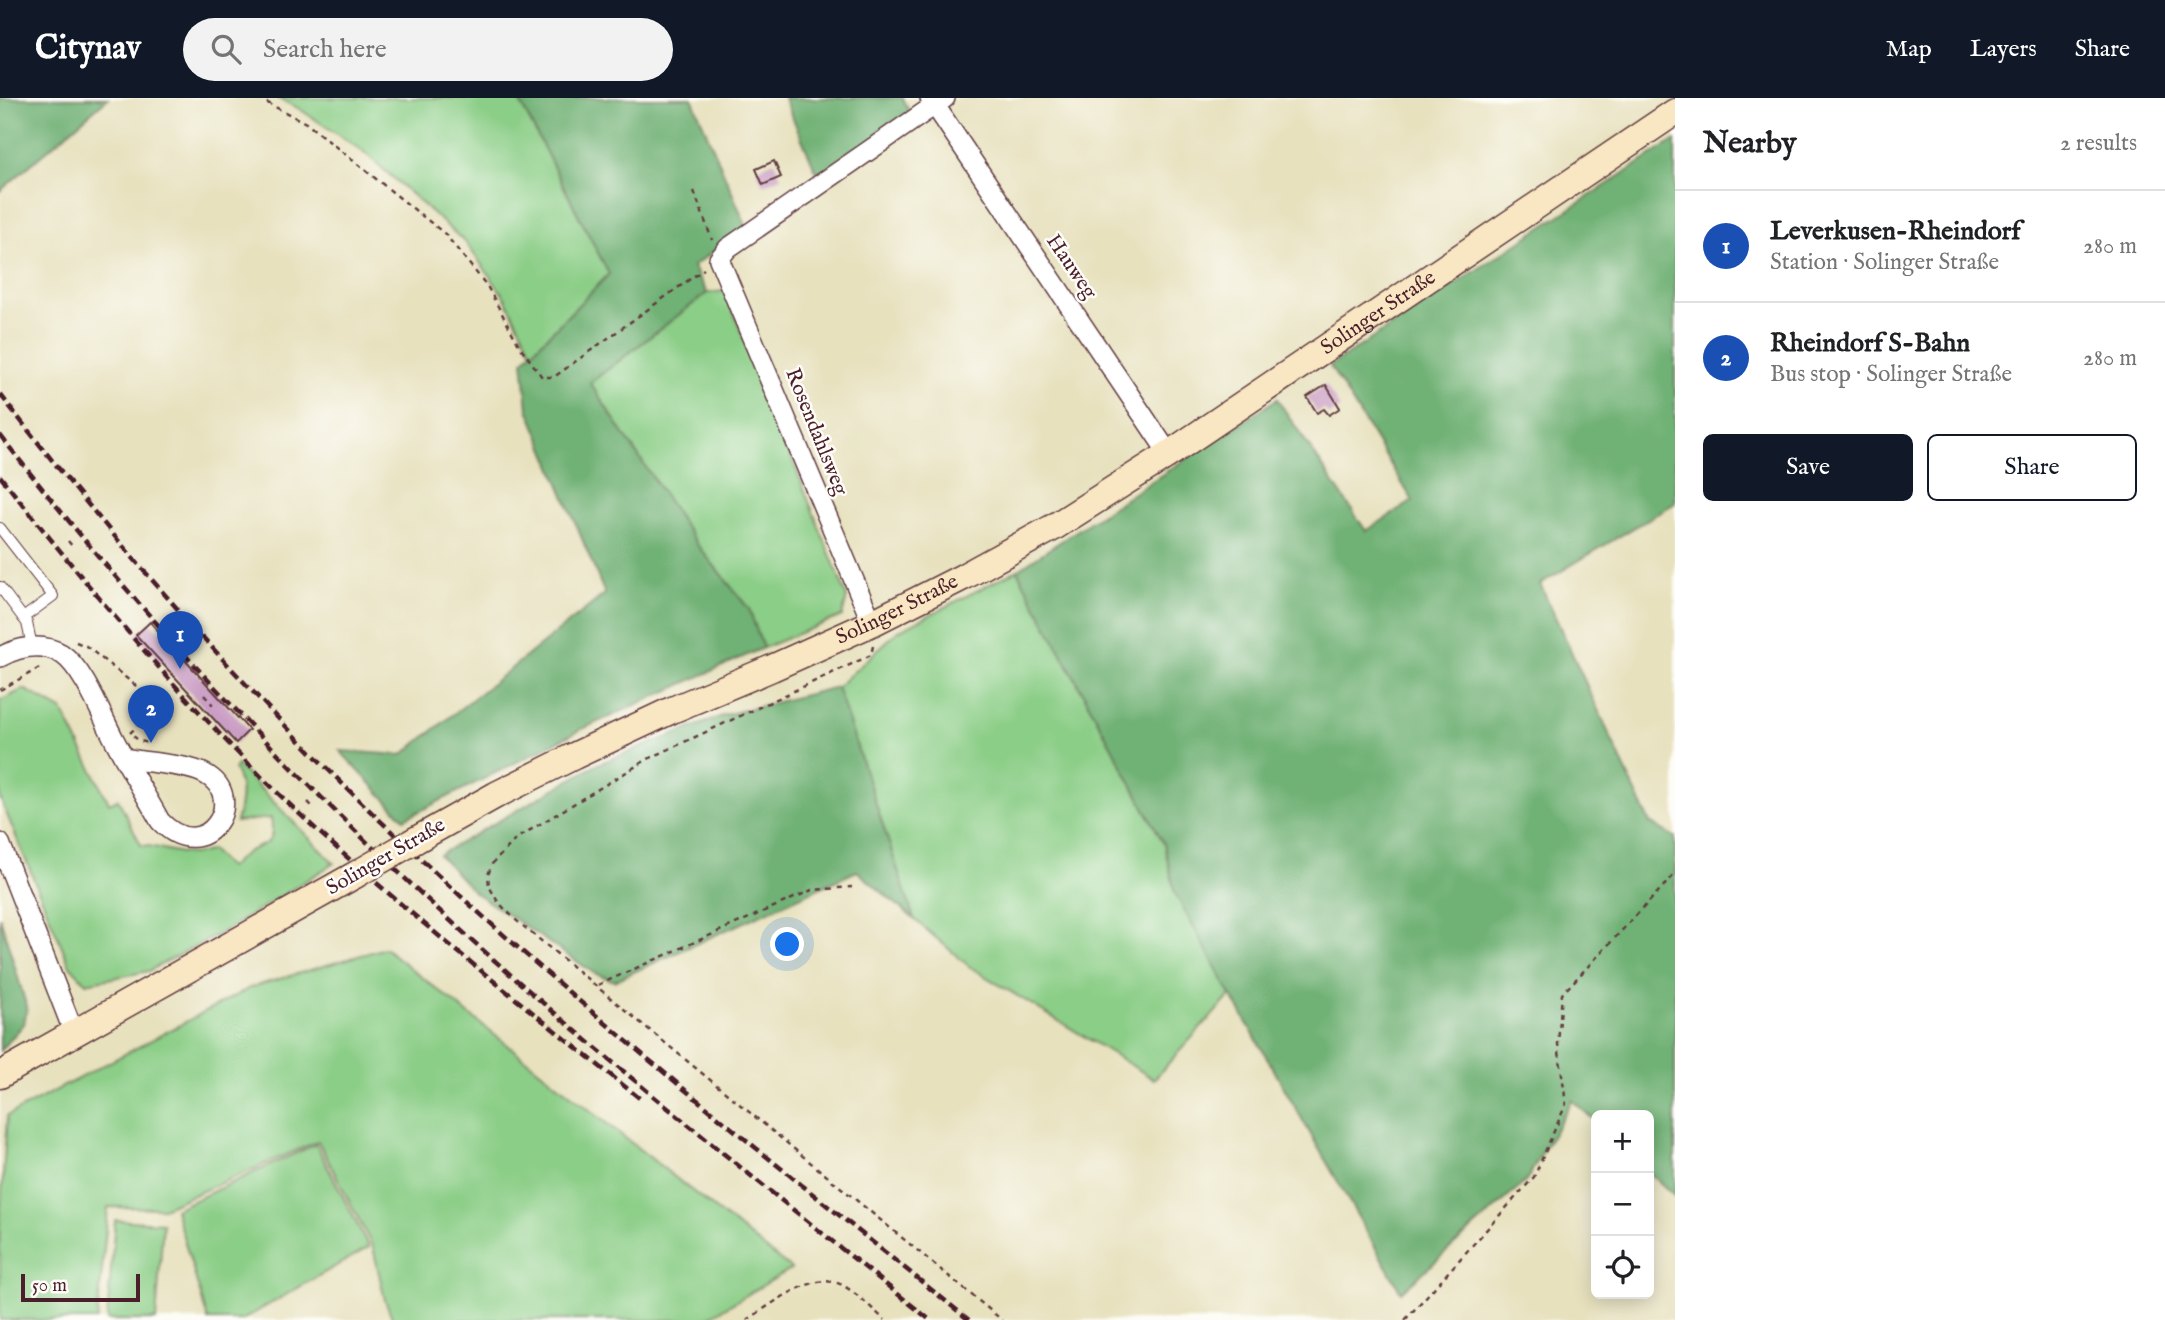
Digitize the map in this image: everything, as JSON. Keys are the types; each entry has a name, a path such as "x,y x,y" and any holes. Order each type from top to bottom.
{"main road":[{"name":"Solinger Straße","path":"0,1076 496,795 672,710 872,623 1054,527 1169,454 1675,112"}],"street":[{"name":"Hauweg","path":"719,259 728,248 937,100 1169,454"},
{"name":"Rosendahlsweg","path":"719,259 872,623"},
{"path":"0,657 13,650 32,646 63,655 80,674 124,758 159,821 168,830 179,835 197,837 211,833 219,823 223,812 222,797 217,784 206,774 124,758"},
{"path":"0,843 74,1032"}],"lane":[{"path":"0,528 53,596 23,618"},
{"path":"0,587 27,623 32,646"}],"path":[{"path":"258,98 306,123 445,234 487,286 519,345 542,377 554,377 719,259 694,191"},
{"path":"68,541 73,547"},
{"path":"872,623 875,639 871,656 648,760 517,838 492,864 488,875 489,886 498,902 517,921 1002,1320"},
{"path":"0,690 63,655 76,641 160,705"},
{"path":"140,724 172,693"},
{"path":"204,695 214,705"},
{"path":"130,733 140,741 151,743"},
{"path":"308,802 312,806"},
{"path":"1405,1320 1534,1177 1566,1104 1558,1044 1562,994 1675,874"},
{"path":"598,985 812,890 852,887"},
{"path":"747,1320 795,1290 824,1279 842,1285 885,1320"}],"green space":[{"path":"0,98 108,98 0,191"},
{"path":"277,98 518,98 609,274 532,352 504,296 466,243 364,152 298,108"},
{"path":"518,98 692,98 747,228 693,266 707,293 590,383 698,546 749,609 763,648 582,729 404,819 340,751 402,755 605,594 528,409 523,361 609,274"},
{"path":"784,98 902,98 911,114 819,178"},
{"path":"1675,140 1675,503 1540,584 1650,823 1675,837 1675,1197 1654,1177 1654,1110 1591,1110 1591,1117 1572,1100 1526,1181 1401,1292 1175,893 1164,844 1017,570 1277,399 1366,531 1413,501 1330,366"},
{"path":"725,291 847,597 842,616 763,648 749,609 698,546 590,383 707,293"},
{"path":"1017,570 1164,844 1175,893 1231,995 1154,1079 970,967 914,919 837,687 898,631"},
{"path":"837,687 914,919 857,871 614,981 594,973 474,892 439,855 598,764 725,715"},
{"path":"24,689 62,710 109,803 118,799 141,845 193,854 211,850 229,868 246,853 268,842 272,834 271,818 236,822 241,795 234,769 237,765 334,863 228,929 149,971 86,983 70,966 0,798 0,701"},
{"path":"0,917 27,1008 24,1024 0,1051"},
{"path":"385,948 791,1269 704,1320 393,1320 385,1300 373,1247 318,1141 163,1208 108,1207 97,1320 0,1320 0,1222 7,1116 252,987"},
{"path":"316,1144 369,1247 242,1320 208,1320 175,1209"},
{"path":"115,1220 163,1223 156,1320 107,1320"}],"building":[{"path":"774,161 781,177 763,185 756,169"},
{"path":"1326,385 1340,408 1329,415 1324,409 1317,413 1307,397"},
{"path":"150,622 249,730 236,743 136,635"}],"railway":[{"path":"0,394 85,501 220,656 314,755 434,872 660,1069 969,1320"},
{"path":"0,435 120,582 183,653 247,722 381,855 570,1027 930,1320"},
{"path":"0,476 157,665 241,756 285,799 406,908 643,1101"}],"place":[{"name":"Leverkusen-Rheindorf","path":"180,669"},
{"name":"Rheindorf S-Bahn","path":"151,743"}]}
